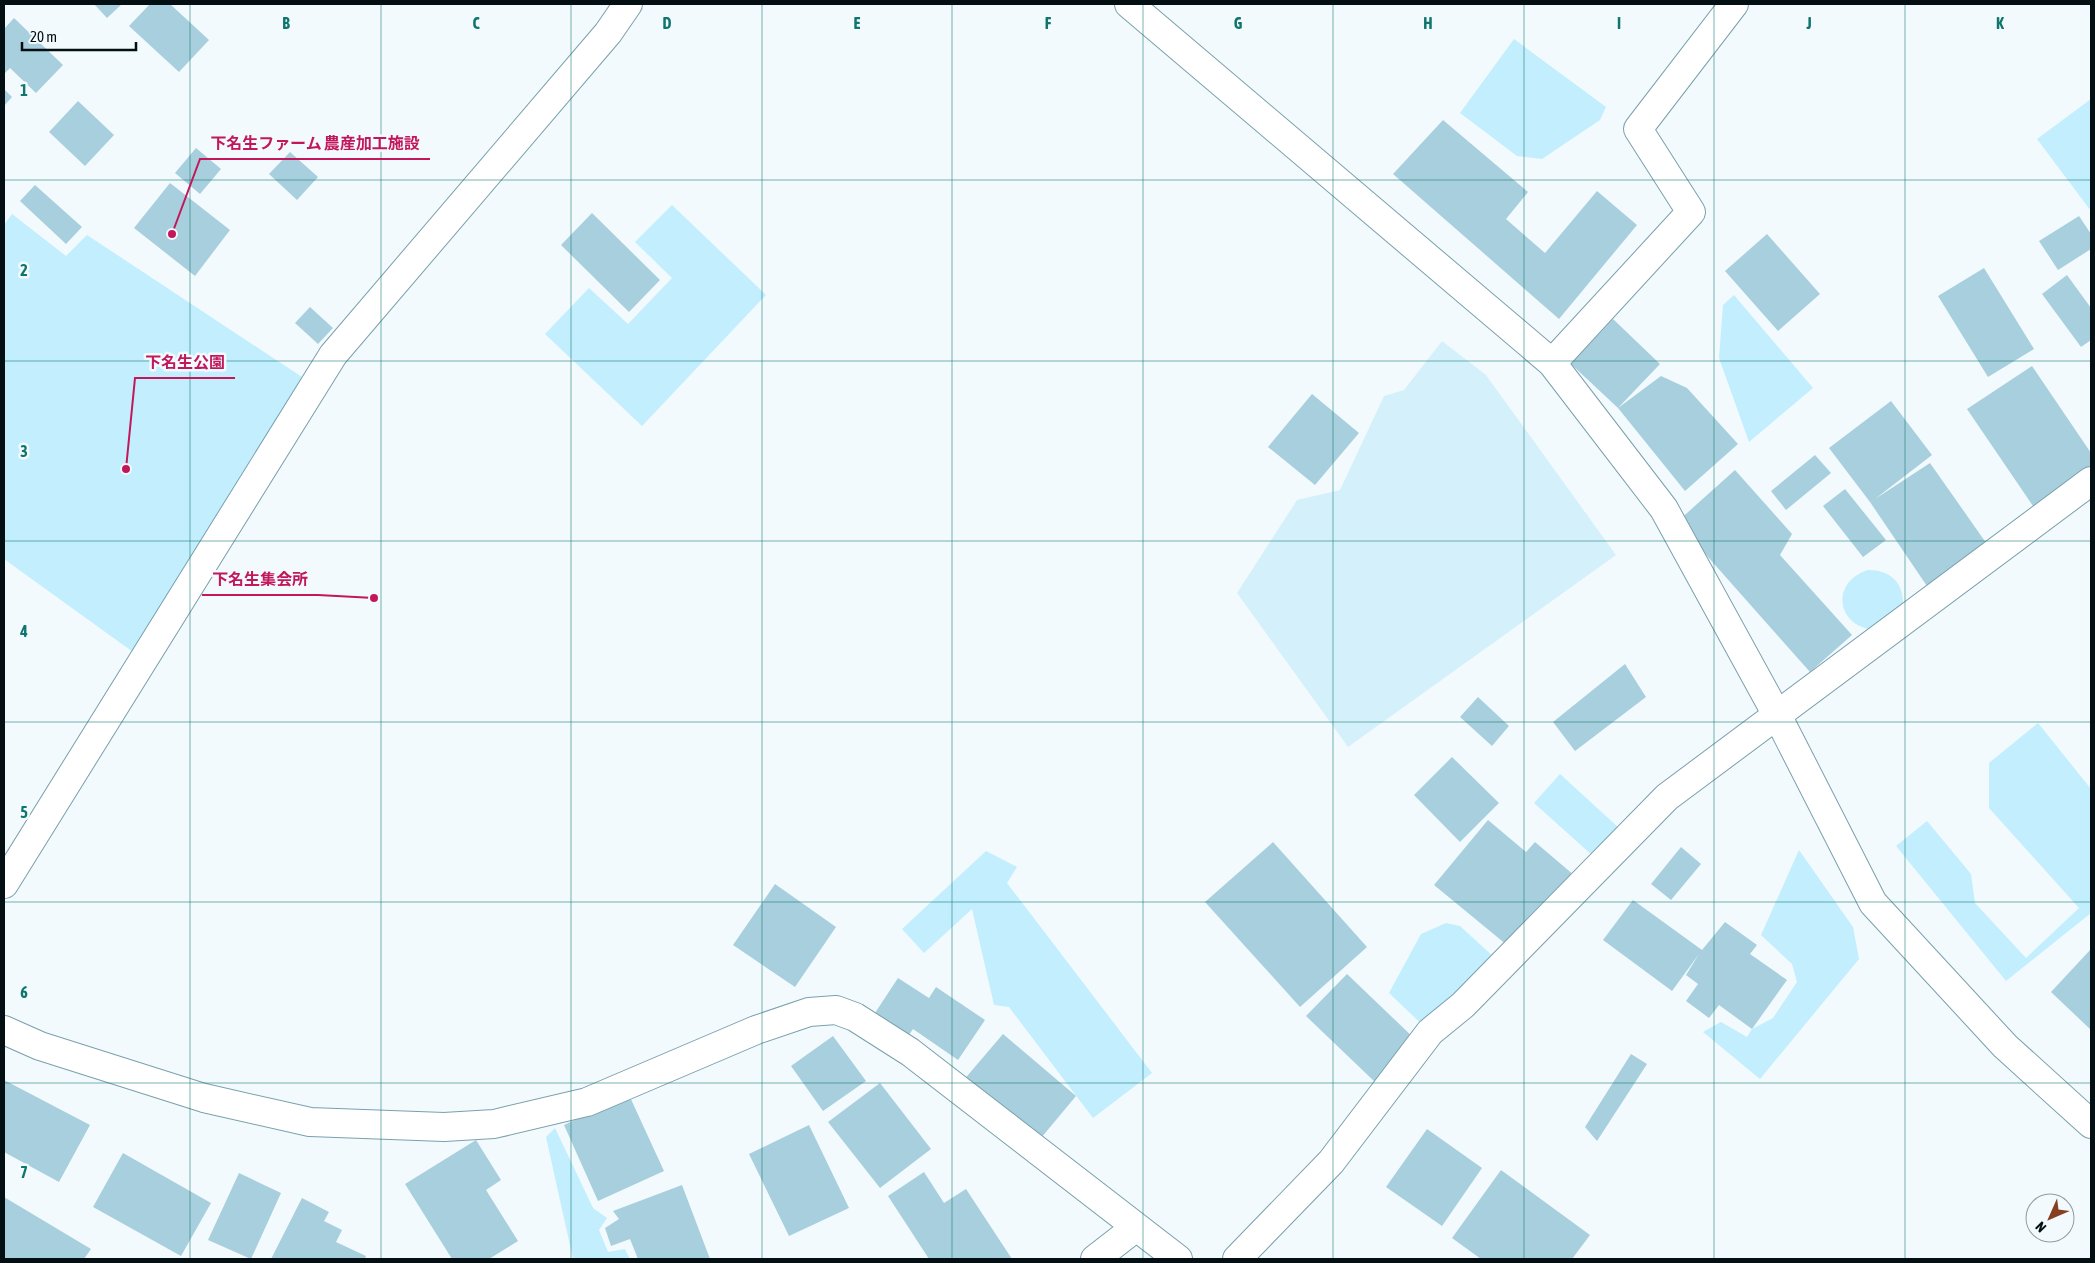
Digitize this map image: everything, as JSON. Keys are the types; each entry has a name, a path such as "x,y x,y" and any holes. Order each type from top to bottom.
{"street":[{"path":"4,884 333,355 608,33 628,4"},
{"path":"1129,4 1552,362 1664,508 1777,715 1873,903 2005,1046 2091,1124"},
{"path":"1552,362 1691,212 1638,129 1734,4"},
{"path":"1237,1259 1331,1162 1430,1032 1463,1005 1666,797 2091,480"},
{"path":"4,1030 40,1046 204,1098 310,1122 444,1127 494,1124 587,1102 756,1030 810,1012 836,1010 855,1017 910,1052 1135,1228 1178,1259"},
{"path":"1096,1259 1135,1228"}],"shaded area":[{"path":"1514,39 1606,107 1600,120 1542,159 1517,156 1460,113"},
{"path":"2091,99 2091,211 2037,139"},
{"path":"672,205 766,295 642,426 545,334 589,288 628,324 672,278 635,242"},
{"path":"12,214 66,256 87,235 305,379 133,652 4,559 4,225"},
{"path":"1734,295 1813,388 1749,442 1719,358 1723,305"},
{"path":"1442,341 1486,375 1616,555 1348,747 1237,593 1297,500 1340,490 1384,396 1404,390"},
{"path":"1868,570 1883,572 1894,579 1903,598 1903,606 1875,630 1862,627 1852,621 1846,613 1843,603 1843,593 1848,584 1856,576"},
{"path":"2038,723 2091,789 2091,913 2006,981 1896,846 1927,821 1971,874 1975,903 2026,958 2079,908 1989,808 1989,763"},
{"path":"1560,774 1619,828 1593,856 1534,803"},
{"path":"1799,850 1853,927 1859,959 1760,1079 1703,1032 1721,1022 1747,1037 1752,1029 1773,1018 1797,982 1792,964 1761,935"},
{"path":"986,851 1017,867 1007,883 1152,1073 1093,1118 1009,1007 994,1005 972,909 924,953 902,929"},
{"path":"1446,923 1460,926 1497,960 1430,1032 1389,993 1421,934"},
{"path":"555,1128 593,1208 607,1218 599,1230 608,1252 625,1249 630,1259 573,1259 546,1137"}],"building":[{"path":"94,4 122,4 107,18"},
{"path":"150,4 170,4 209,40 179,72 129,26"},
{"path":"14,18 63,65 36,93 10,68 4,74 4,29"},
{"path":"4,89 12,97 4,106"},
{"path":"78,101 114,135 85,166 49,132"},
{"path":"1443,120 1528,192 1506,219 1545,253 1597,191 1637,225 1559,319 1393,174"},
{"path":"196,148 221,169 200,194 175,173"},
{"path":"290,152 318,177 297,200 269,174"},
{"path":"170,183 230,230 195,276 134,228"},
{"path":"35,185 82,227 66,244 20,201"},
{"path":"592,213 660,280 629,312 561,245"},
{"path":"2079,216 2091,234 2091,249 2058,270 2039,241"},
{"path":"1767,234 1820,294 1778,331 1725,271"},
{"path":"1984,268 2034,349 1988,377 1938,296"},
{"path":"2067,275 2091,308 2091,340 2081,347 2042,294"},
{"path":"310,307 333,328 318,344 295,323"},
{"path":"1613,319 1660,364 1618,408 1571,364"},
{"path":"2032,366 2091,453 2091,466 2033,506 1967,409"},
{"path":"1661,376 1687,388 1738,444 1685,491 1618,408"},
{"path":"1312,394 1359,433 1315,485 1268,447"},
{"path":"1891,401 1932,455 1875,499 1930,463 1989,547 1929,589 1870,502 1829,448"},
{"path":"1815,455 1831,473 1786,510 1771,491"},
{"path":"1735,470 1792,534 1780,555 1852,635 1810,672 1677,522"},
{"path":"1845,489 1886,540 1863,557 1823,506"},
{"path":"1625,664 1646,697 1575,751 1553,722"},
{"path":"1478,697 1509,726 1492,746 1460,717"},
{"path":"1452,757 1499,803 1460,842 1414,795"},
{"path":"1488,820 1526,852 1535,842 1575,876 1513,950 1434,885"},
{"path":"1273,842 1367,947 1300,1007 1205,902"},
{"path":"1681,847 1701,864 1671,900 1651,884"},
{"path":"775,884 836,927 795,987 733,945"},
{"path":"1633,900 1702,950 1725,922 1757,945 1750,954 1787,980 1752,1029 1719,1005 1709,1018 1686,1001 1698,984 1686,975 1699,954 1672,991 1603,940"},
{"path":"2091,949 2091,1030 2051,992"},
{"path":"1347,974 1416,1040 1376,1083 1306,1016"},
{"path":"898,978 929,998 936,987 985,1020 958,1060 913,1029 906,1039 873,1016"},
{"path":"1003,1034 1076,1096 1036,1144 962,1082"},
{"path":"833,1036 866,1081 823,1111 791,1066"},
{"path":"1631,1054 1647,1064 1597,1141 1585,1127"},
{"path":"4,1080 90,1125 59,1182 4,1152"},
{"path":"880,1083 931,1149 880,1188 828,1122"},
{"path":"629,1095 664,1171 598,1201 564,1125"},
{"path":"809,1125 849,1208 789,1236 749,1154"},
{"path":"1427,1129 1482,1168 1442,1226 1386,1187"},
{"path":"476,1140 501,1180 486,1190 518,1241 489,1259 452,1259 405,1184"},
{"path":"123,1153 211,1203 181,1256 93,1207"},
{"path":"1501,1170 1590,1235 1572,1259 1481,1259 1452,1238"},
{"path":"924,1172 944,1203 966,1189 1012,1259 929,1259 888,1196"},
{"path":"239,1173 281,1193 251,1259 208,1240"},
{"path":"682,1185 710,1259 638,1259 630,1239 611,1246 605,1228 619,1219 613,1211"},
{"path":"4,1197 91,1249 84,1259 4,1259"},
{"path":"302,1198 329,1212 324,1221 342,1230 336,1242 366,1256 365,1259 271,1259"}],"place":[{"name":"下名生ファーム 農産加工施設","path":"172,234"},
{"name":"下名生公園","path":"126,469"},
{"name":"下名生集会所","path":"374,598"}]}
